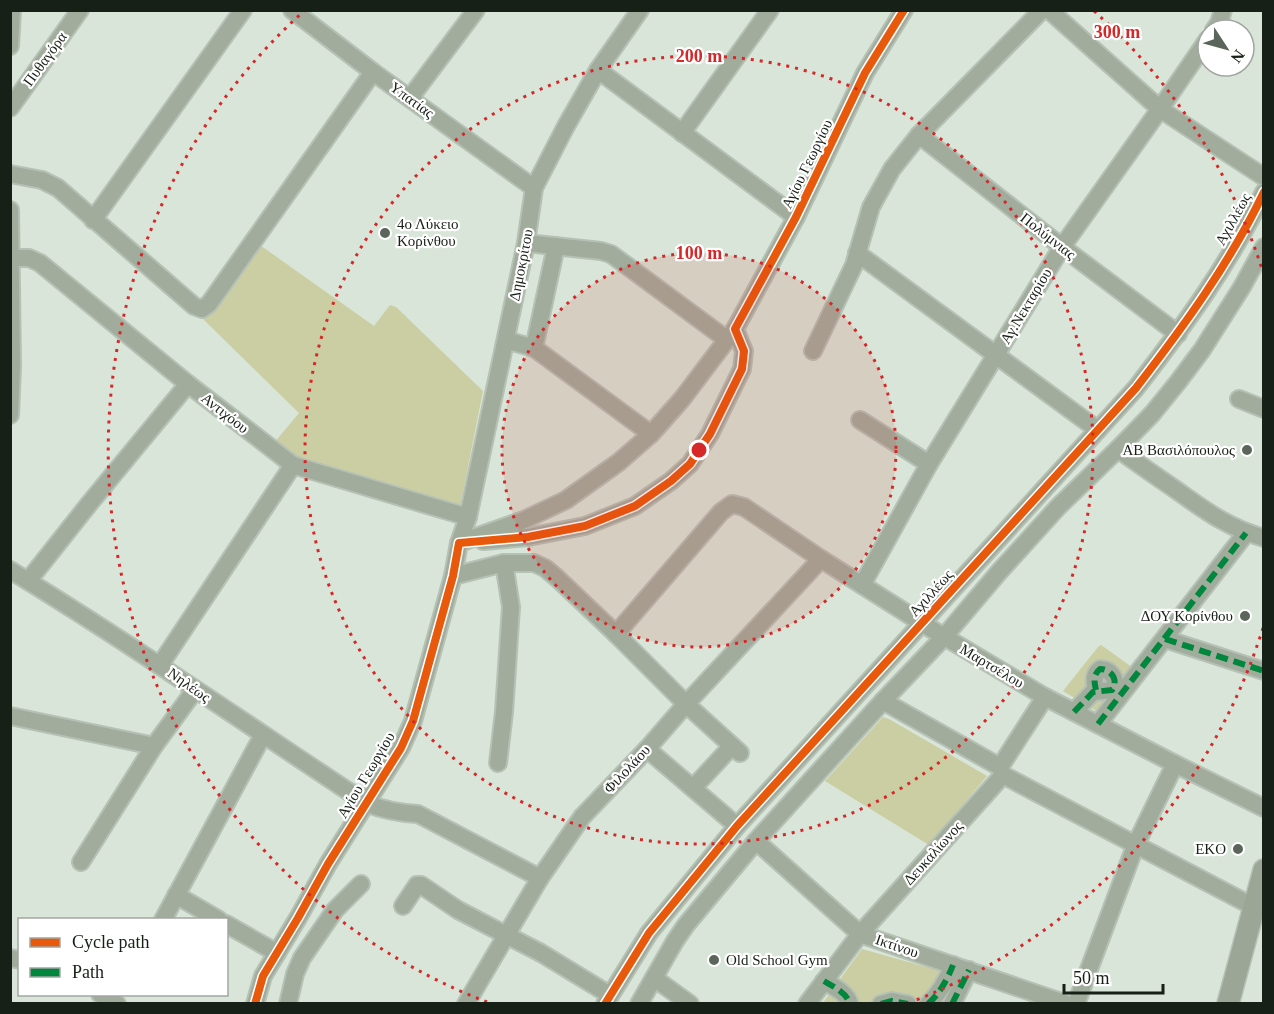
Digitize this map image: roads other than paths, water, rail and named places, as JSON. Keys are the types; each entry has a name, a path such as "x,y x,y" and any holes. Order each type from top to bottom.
{"main road":[{"path":"1228,1004 1263,870"}],"street":[{"path":"10,46 12,10"},
{"name":"Πυθαγόρα","path":"10,108 80,10"},
{"path":"93,220 243,10"},
{"name":"Υπατίας","path":"292,10 373,72 534,188"},
{"path":"410,98 476,10"},
{"name":"Δημοκρίτου","path":"459,543 468,517 506,340 526,243 534,188 598,70 640,10"},
{"path":"682,133 770,10"},
{"name":"Αγίου Γεωργίου","path":"255,1004 263,976 328,864 401,748 413,721 453,576 459,543 524,520 566,500 619,462 651,434 681,399 730,334 796,217 865,73 904,10"},
{"path":"813,351 854,265 871,207 892,170 919,135 1042,10"},
{"path":"1049,10 1160,109 1263,177"},
{"name":"Αγ.Νεκταρίου","path":"862,585 929,464 1062,247 1196,56"},
{"path":"598,70 796,217"},
{"path":"10,174 42,180 58,188 194,306 202,309 209,304 373,72"},
{"name":"Πολύμνιας","path":"919,135 1178,334"},
{"name":"Αχιλλέως","path":"607,999 649,933 737,826 1136,388 1178,334 1215,279 1263,192"},
{"path":"10,210 12,258 10,415"},
{"path":"459,543 528,537 585,526 635,506 671,481 690,464 710,434 742,369 744,351 730,334 611,254 601,250 526,243"},
{"path":"534,348 556,246"},
{"path":"639,1004 691,917 756,841 944,637 1058,507 1152,414 1202,350 1237,295 1263,247"},
{"path":"857,253 1098,430"},
{"name":"Αντιχόου","path":"12,258 29,258 40,263 292,465 468,517"},
{"path":"506,340 534,348 651,434"},
{"path":"28,581 189,384"},
{"path":"1239,399 1263,409"},
{"path":"860,420 929,464"},
{"path":"1118,449 1203,510 1246,533 1263,538"},
{"path":"160,664 292,465"},
{"name":"Μαρτσέλου","path":"616,634 721,512 732,504 744,507 921,623 1045,697 1263,808"},
{"path":"1098,724 1246,533"},
{"name":"Φιλολάου","path":"466,1004 505,934 582,817 821,559"},
{"path":"498,763 511,607 504,563"},
{"path":"453,576 504,563 534,563 545,568 557,578 736,750 693,788"},
{"name":"Νηλέως","path":"10,570 160,664 195,690 366,803 399,813 418,814 540,878"},
{"path":"1165,639 1263,671"},
{"path":"81,862 154,746 195,690"},
{"path":"1074,712 1096,690"},
{"name":"Δευκαλίωνος","path":"807,1004 860,934 1001,771 1045,697"},
{"path":"883,701 1001,771 1254,907"},
{"path":"10,716 154,746"},
{"path":"164,918 263,735"},
{"path":"647,749 737,826"},
{"path":"1076,1004 1136,844 1175,764"},
{"name":"Ικτίνου","path":"756,841 860,934 1067,1004"},
{"path":"288,1004 295,974 302,958 334,910 361,884"},
{"path":"403,906 417,885 421,885 458,910 541,953 607,999"},
{"path":"176,895 216,918"},
{"path":"228,925 277,953"},
{"path":"928,1004 961,968"},
{"path":"952,1004 961,968"},
{"path":"654,978 690,1004"},
{"path":"824,981 842,992 850,1004"},
{"path":"103,996 117,1004"},
{"path":"881,1004 892,1001 908,1004"}],"place":[{"name":"4ο Λύκειο Κορίνθου","path":"385,233"},
{"name":"ΑΒ Βασιλόπουλος","path":"1247,450"},
{"name":"ΔΟΥ Κορίνθου","path":"1245,616"},
{"name":"EKO","path":"1238,849"},
{"name":"Old School Gym","path":"714,960"}]}
